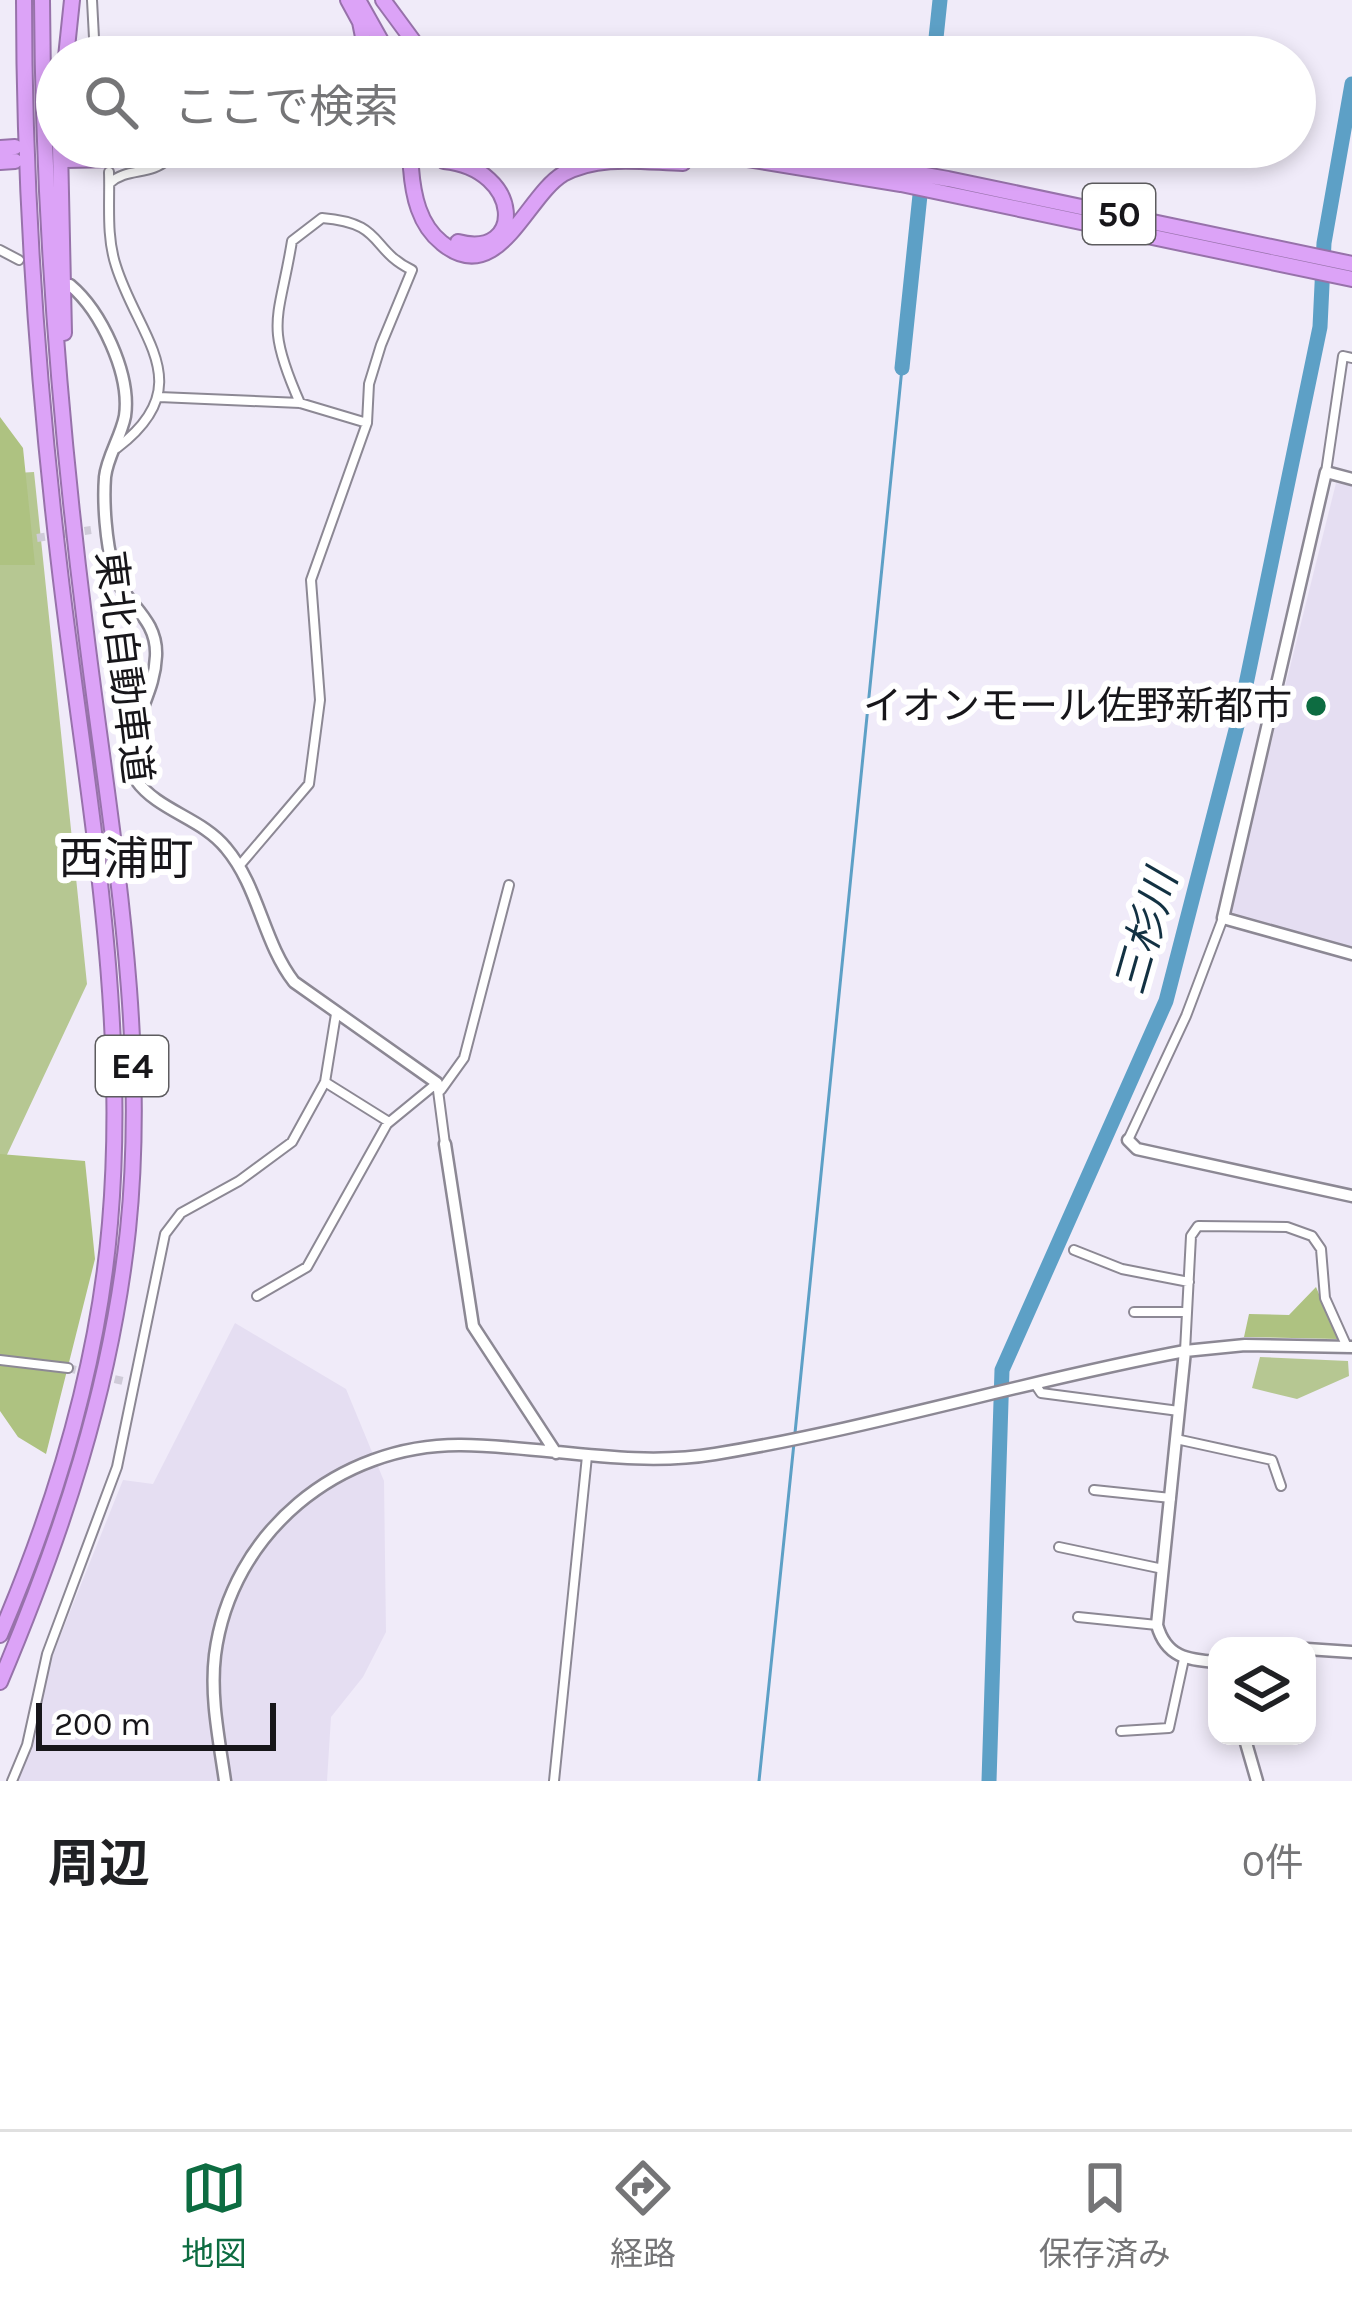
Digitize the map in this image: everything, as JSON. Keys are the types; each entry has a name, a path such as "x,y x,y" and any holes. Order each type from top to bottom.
{"highway":[{"name":"東北自動車道","path":"0,1635 47,1514 88,1366 110,1223 115,1109 98,868 38,352 24,0"},
{"name":"東北自動車道","path":"42,0 43,36"},
{"path":"68,36 72,0"},
{"path":"348,0 363,36"},
{"path":"358,0 381,36"},
{"path":"370,0 385,36"},
{"path":"383,0 410,36"},
{"name":"東北自動車道","path":"0,1682 40,1588 93,1427 123,1273 132,1166 123,938 63,434 46,168"},
{"path":"63,168 63,434"},
{"path":"415,168 428,212 446,236 478,245 501,230 507,203 500,186 471,168"},
{"path":"415,168 416,202 432,234 449,249 470,255 505,241 549,184 578,168"},
{"name":"50","path":"825,168 900,177"},
{"name":"50","path":"860,168 1351,274"}],"street":[{"path":"92,0 94,36"},
{"path":"110,184 126,174 159,168"},
{"path":"109,172 116,266 152,343 161,382 159,397 144,424 116,449"},
{"path":"240,866 309,784 320,700 311,580 367,423 369,384 412,270 370,230 353,221 322,218 292,241 274,318 281,357 300,403"},
{"path":"0,250 19,260"},
{"path":"70,285 95,312 122,383 126,411 105,472 109,532 118,584 145,612 156,647 152,676 133,731 136,780 212,834 240,866 281,965 336,1014 439,1086 473,1326 480,1344 538,1418 556,1453"},
{"path":"1352,358 1343,356 1326,472 1223,918 1186,1016 1128,1140 1137,1149 1352,1196"},
{"path":"159,397 300,403 367,423"},
{"path":"1326,472 1352,479"},
{"path":"91,530 109,532"},
{"path":"257,1296 307,1267 389,1122 439,1086 464,1058 509,885"},
{"path":"1223,918 1352,954"},
{"path":"12,1781 27,1745 47,1654 118,1467 129,1383 165,1234 182,1213 239,1181 292,1142 325,1082 336,1014"},
{"path":"325,1082 389,1122"},
{"path":"224,1781 214,1688 219,1633 238,1579 283,1516 330,1479 397,1451 462,1445 587,1456 685,1458 779,1442 1185,1351 1245,1345 1350,1347 1325,1298 1322,1249 1312,1236 1287,1227 1198,1226 1191,1236 1185,1351 1157,1625 1163,1642 1184,1659 1208,1661"},
{"path":"1074,1250 1122,1268 1189,1282"},
{"path":"1135,1312 1187,1312"},
{"path":"0,1360 68,1368"},
{"path":"1034,1383 1046,1396 1179,1411"},
{"path":"1176,1439 1271,1460 1281,1486"},
{"path":"554,1781 587,1456"},
{"path":"1094,1490 1171,1498"},
{"path":"1059,1547 1163,1570"},
{"path":"1078,1617 1157,1625"},
{"path":"1316,1650 1352,1652"},
{"path":"1121,1731 1169,1728 1184,1659"},
{"path":"1247,1745 1257,1781"}],"shaded area":[{"name":"イオンモール佐野新都市","path":"1336,483 1352,486 1352,949 1236,918 1229,911"},
{"path":"235,1323 346,1389 384,1481 386,1632 363,1677 331,1717 327,1781 17,1781 28,1755 51,1659 123,1480 153,1484"}],"green space":[{"path":"0,417 23,448 35,565 0,565"},
{"path":"34,472 87,984 5,1159 0,1158 0,474"},
{"path":"0,1154 85,1161 95,1259 46,1454 18,1437 0,1411"},
{"path":"1316,1287 1338,1339 1244,1337 1249,1314 1289,1315"},
{"path":"1260,1357 1348,1361 1349,1376 1297,1399 1252,1388"}],"waterway":[{"path":"936,36 940,0"},
{"name":"三杉川","path":"989,1781 1002,1370 1166,1001 1239,718 1320,327 1324,243 1352,84"},
{"path":"902,368 923,168"},
{"path":"795,1433 902,368"},
{"path":"759,1781 794,1443"}],"tunnel":[{"path":"1089,209 1091,193"},
{"path":"37,538 91,530"},
{"path":"68,1368 123,1381"}],"place":[{"name":"イオンモール佐野新都市","path":"1316,706"}],"district":[{"name":"西浦町","path":"126,859"}]}
